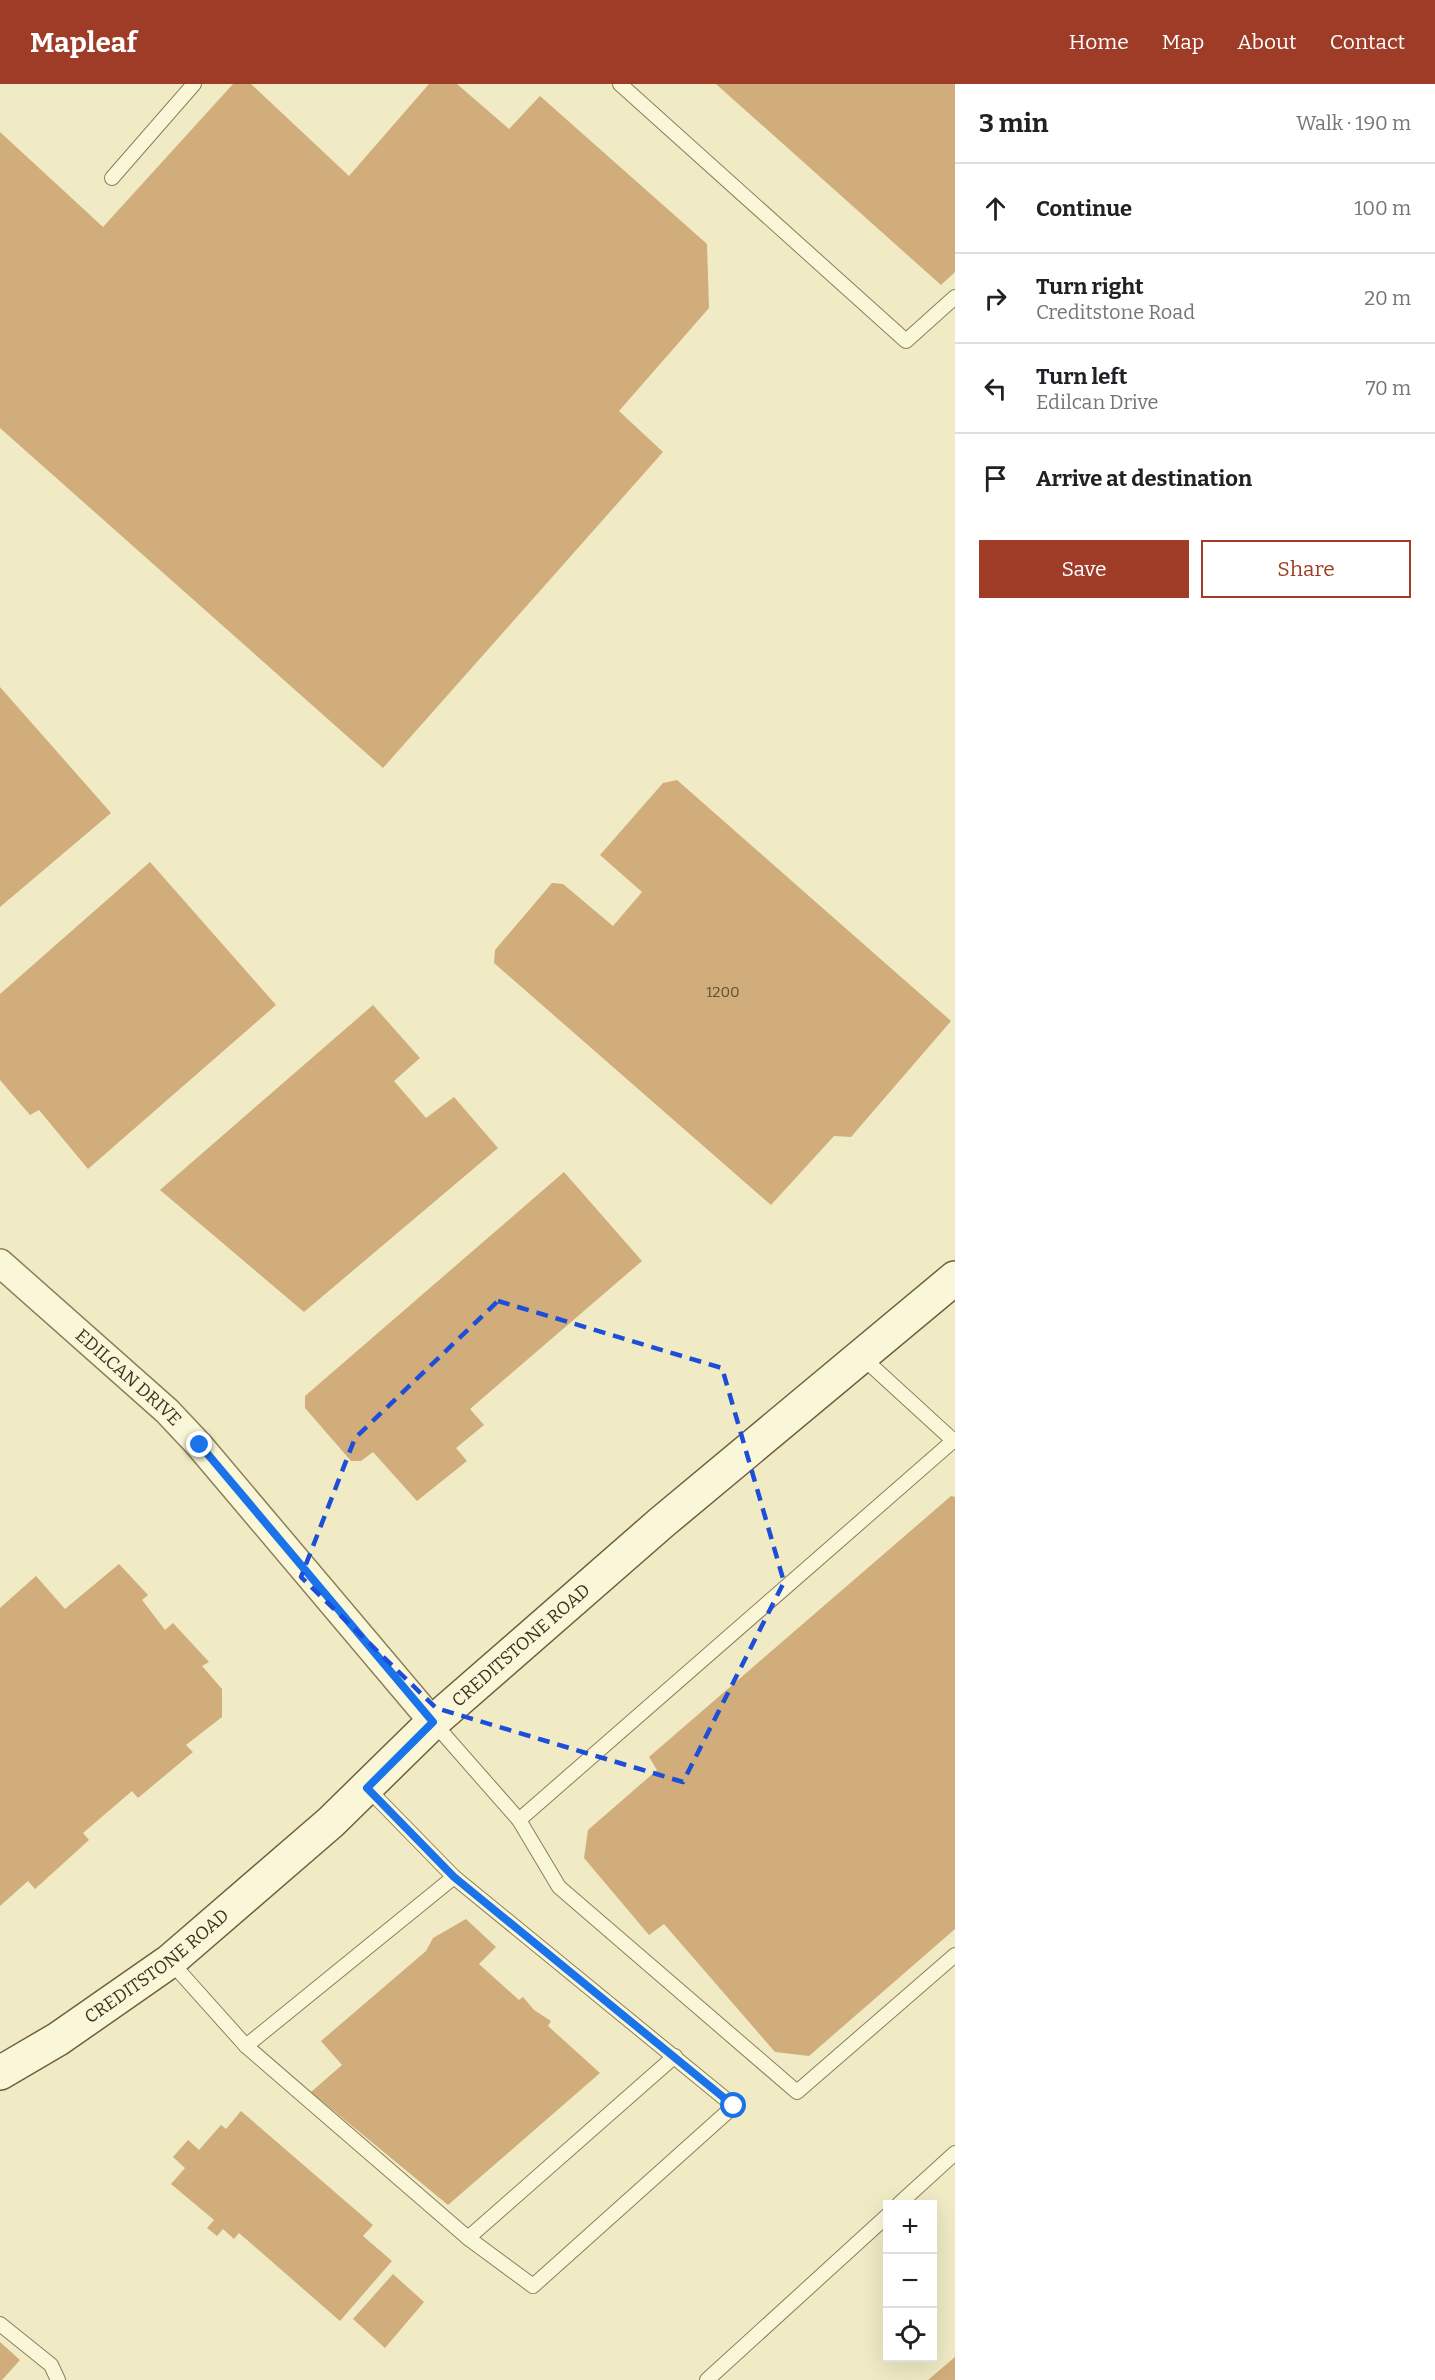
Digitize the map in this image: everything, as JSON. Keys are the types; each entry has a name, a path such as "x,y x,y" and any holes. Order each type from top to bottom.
{"street":[{"name":"EDILCAN DRIVE","path":"0,1263 167,1411 200,1445 433,1722"},
{"name":"CREDITSTONE ROAD","path":"0,2073 58,2039 170,1961 367,1788 433,1722 661,1523 955,1278"}],"lane":[{"path":"112,178 194,84"},
{"path":"620,84 906,341 955,297"},
{"path":"519,1820 954,1441 862,1357"},
{"path":"433,1722 519,1820 559,1887 797,2092 955,1955"},
{"path":"170,1961 246,2046 468,2238 533,2286 734,2106 454,1877 367,1788"},
{"path":"246,2046 454,1877"},
{"path":"468,2238 675,2056"},
{"path":"904,2200 955,2153"},
{"path":"707,2380 883,2220"},
{"path":"0,2324 51,2365 58,2380"}],"highlighted area":[{"path":"498,1301 722,1368 784,1582 683,1782 436,1708 301,1577 355,1438"}],"building":[{"path":"233,84 251,84 349,176 429,84 457,84 509,129 540,96 707,244 709,308 619,411 663,452 383,768 0,428 0,132 103,227"},
{"path":"716,84 955,84 955,272 941,285"},
{"path":"0,687 111,813 0,907"},
{"path":"677,780 951,1021 851,1137 834,1136 771,1205 494,963 495,950 552,883 563,884 613,926 642,892 600,855 663,783"},
{"path":"150,862 276,1005 88,1169 39,1110 30,1115 0,1080 0,994"},
{"path":"373,1005 420,1058 394,1081 426,1118 454,1097 498,1148 304,1312 160,1190"},
{"path":"564,1172 642,1261 470,1409 484,1425 456,1448 467,1461 417,1501 373,1452 361,1461 351,1461 305,1408 305,1396"},
{"path":"951,1496 955,1497 955,1929 809,2056 775,2052 664,1924 649,1935 584,1858 588,1830 657,1770 649,1757"},
{"path":"119,1564 148,1595 142,1600 165,1630 173,1623 209,1662 202,1666 222,1689 222,1717 186,1745 193,1752 138,1798 132,1791 83,1833 89,1840 35,1889 28,1881 0,1906 0,1608 36,1576 65,1609"},
{"path":"466,1919 496,1947 479,1964 519,2000 523,1997 534,2010 551,2021 548,2026 600,2073 448,2205 311,2092 342,2065 321,2041 426,1951 433,1938"},
{"path":"241,2111 373,2225 363,2236 392,2261 340,2321 239,2233 234,2239 223,2229 217,2236 207,2228 214,2220 171,2184 185,2168 173,2157 188,2140 199,2150 221,2125 226,2129"},
{"path":"393,2274 424,2302 385,2348 353,2319"},
{"path":"0,2342 20,2360 2,2380 0,2380"},
{"path":"955,2357 955,2380 928,2380"}],"route":[{"path":"200,1445 334,1601 433,1722 367,1788 454,1877 734,2106"}]}
